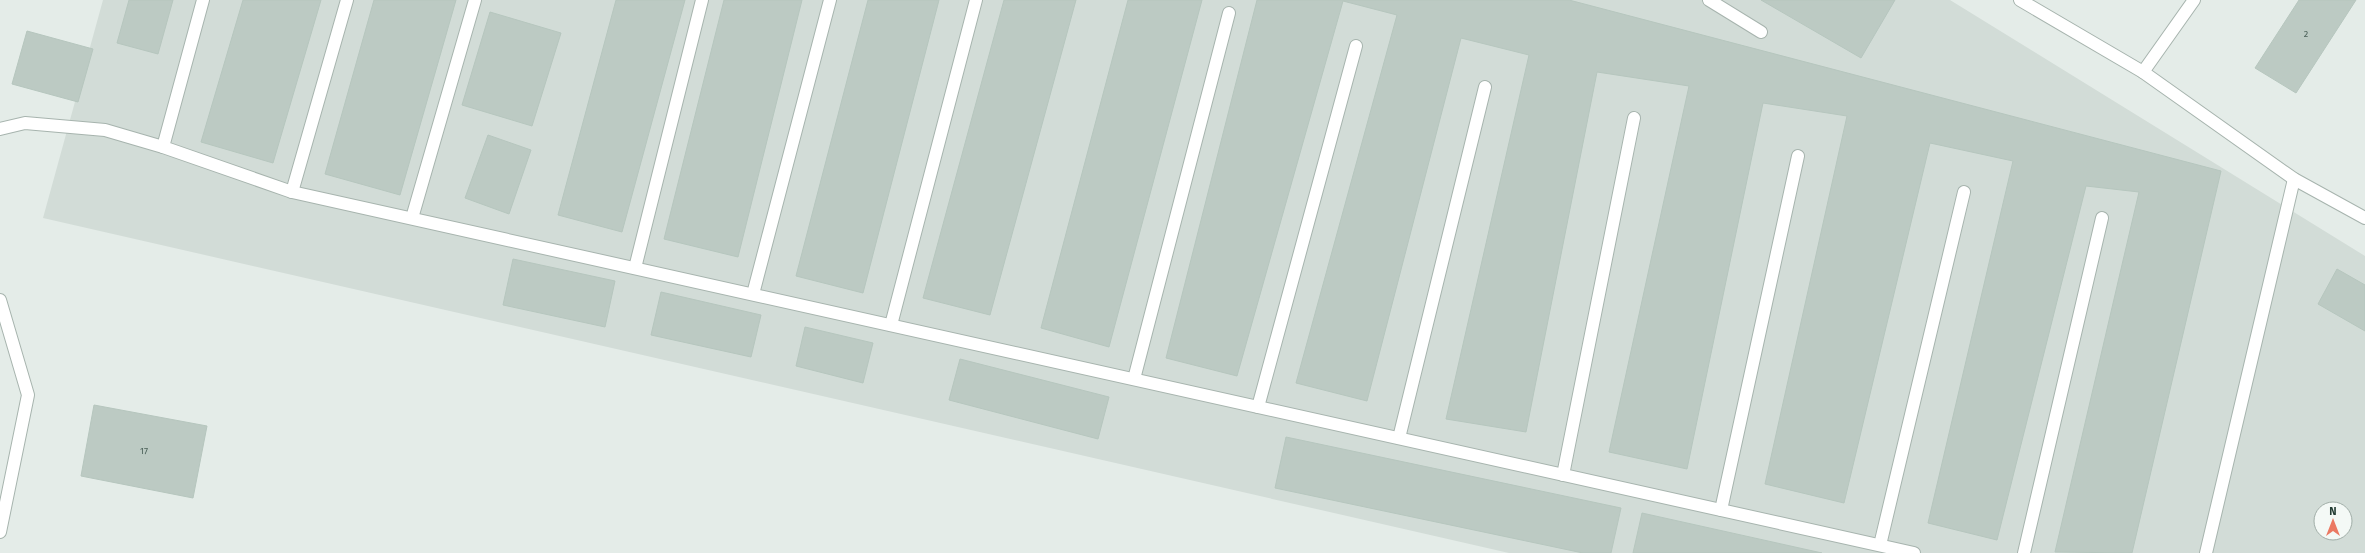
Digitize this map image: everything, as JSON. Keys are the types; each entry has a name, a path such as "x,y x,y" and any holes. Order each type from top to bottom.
{"street":[{"path":"163,147 203,0"},
{"path":"292,192 347,0"},
{"path":"412,218 475,0"},
{"path":"635,268 702,0"},
{"path":"752,294 830,0"},
{"path":"891,325 976,0"},
{"path":"1709,0 1760,32"},
{"path":"2020,0 2142,72 2294,179 2365,218"},
{"path":"2142,72 2194,0"},
{"path":"1134,379 1229,13"},
{"path":"1258,407 1356,46"},
{"path":"1399,438 1485,87"},
{"path":"1563,475 1634,118"},
{"path":"0,129 25,123 105,130 163,147 292,192 1914,553"},
{"path":"1721,510 1798,156"},
{"path":"2206,553 2294,179"},
{"path":"1880,545 1964,192"},
{"path":"2024,553 2102,218"},
{"path":"0,300 28,395 0,532"}],"shaded area":[{"path":"103,0 1950,0 2365,256 2365,553 1509,553 43,218"}],"building":[{"path":"129,0 173,0 158,54 117,43"},
{"path":"243,0 321,0 273,163 201,142"},
{"path":"374,0 456,0 400,195 325,174"},
{"path":"616,0 685,0 622,232 558,215"},
{"path":"724,0 802,0 738,257 664,239"},
{"path":"868,0 939,0 863,293 796,276"},
{"path":"1004,0 1076,0 990,315 923,298"},
{"path":"1128,0 1202,0 1109,347 1041,328"},
{"path":"1257,0 1569,0 2221,171 2132,553 2055,552 2139,192 2086,186 1997,540 1928,523 2013,161 1930,143 1844,503 1765,484 1847,116 1763,103 1687,469 1609,452 1689,86 1597,72 1526,432 1446,419 1529,55 1461,38 1367,401 1296,383 1397,15 1343,1 1237,376 1166,358"},
{"path":"1761,0 1895,0 1861,58"},
{"path":"2299,0 2356,0 2296,93 2255,68"},
{"path":"490,12 561,33 532,126 462,105"},
{"path":"27,31 93,49 78,102 12,84"},
{"path":"488,135 531,150 509,214 465,198"},
{"path":"513,259 615,281 605,327 503,305"},
{"path":"2337,269 2365,285 2365,331 2318,304"},
{"path":"661,292 761,315 751,357 651,335"},
{"path":"805,327 873,343 863,383 796,366"},
{"path":"960,359 1109,397 1098,439 949,400"},
{"path":"94,405 207,426 193,498 81,476"},
{"path":"1286,437 1621,508 1611,553 1583,553 1275,488"},
{"path":"1642,513 1822,553 1633,553"}]}
